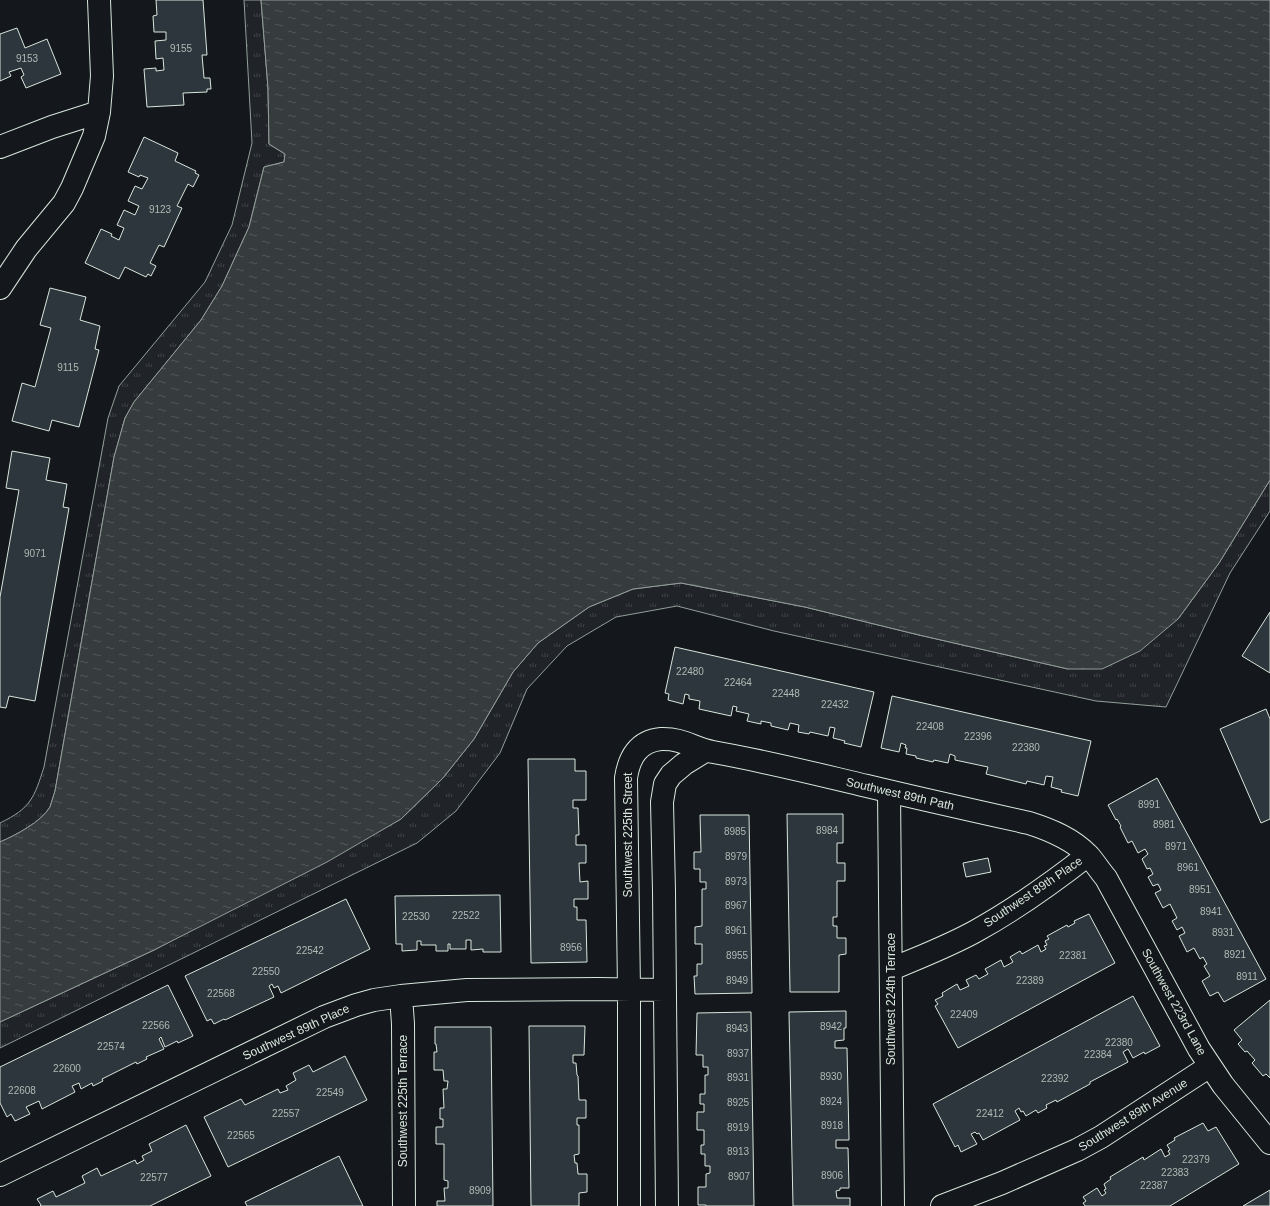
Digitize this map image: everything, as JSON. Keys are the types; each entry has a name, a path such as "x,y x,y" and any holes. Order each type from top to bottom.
{"street":[{"path":"0,288 12,269 64,203 94,136 99,112 102,54 99,0"},
{"path":"0,148 52,127 99,112"},
{"name":"Southwest 225th Street","path":"629,1206 629,989 626,785 628,766 631,758 642,746 661,739 685,742 704,751"},
{"path":"667,1206 663,793 665,784 677,769 704,751"},
{"name":"Southwest 89th Path","path":"704,751 747,758 889,792 1029,823 1046,828 1073,843 1088,855"},
{"name":"Southwest 224th Terrace","path":"889,792 892,969 891,1066 893,1206"},
{"name":"Southwest 89th Place","path":"892,969 943,948 998,918 1042,889 1088,855"},
{"name":"Southwest 223rd Lane","path":"1088,855 1106,878 1188,1030 1210,1066 1223,1085 1270,1143"},
{"name":"Southwest 89th Place","path":"0,1175 324,1017 356,1005 401,996 467,990 665,990"},
{"name":"Southwest 225th Terrace","path":"401,996 403,1024 404,1206"},
{"name":"Southwest 89th Avenue","path":"942,1206 1002,1183 1077,1150 1101,1137 1210,1066"}],"green space":[{"path":"244,0 261,0 268,88 269,144 285,154 284,162 264,167 249,227 222,286 201,320 134,402 125,418 114,457 55,791 50,807 41,818 20,832 0,842 0,823 19,812 30,801 44,767 108,418 119,386 205,282 232,225 252,143"},
{"path":"1270,480 1270,511 1230,573 1166,707 1096,701 774,631 677,606 616,617 567,646 527,689 500,753 456,811 417,843 0,1048 0,1022 154,950 401,819 443,778 474,739 513,672 538,643 589,607 633,589 681,583 805,607 1068,669 1178,619 1219,563"}],"water":[{"path":"261,0 1270,0 1270,480 1219,563 1178,619 1140,651 1102,669 1068,669 805,607 681,583 633,589 589,607 538,643 513,672 474,739 443,778 401,819 327,862 154,950 0,1022 0,842 20,832 41,818 50,807 55,791 114,457 125,418 134,402 201,320 222,286 249,227 264,167 284,162 285,154 269,144 268,88"}],"building":[{"path":"156,0 203,0 207,55 202,55 204,78 210,78 211,89 207,89 207,92 183,93 184,105 147,107 144,69 156,68 156,71 164,70 163,58 156,59 155,41 166,40 166,32 154,32 153,16 157,15"},
{"path":"17,28 25,48 47,39 61,74 26,88 21,77 24,75 21,68 9,72 11,76 0,81 0,34"},
{"path":"144,137 178,153 175,161 196,171 195,173 199,175 193,187 188,184 177,206 182,208 164,247 159,245 150,263 156,266 151,276 148,274 146,277 125,267 119,279 85,263 101,229 112,234 111,236 119,240 124,228 117,225 124,210 135,215 139,206 128,201 135,186 142,189 148,178 140,175 139,177 128,172"},
{"path":"50,288 86,297 80,320 100,326 95,349 99,350 79,427 52,420 49,431 12,421 22,383 35,387 51,328 40,325"},
{"path":"12,451 50,458 46,480 67,484 63,507 69,508 35,701 9,696 6,708 0,707 0,597 19,490 6,488"},
{"path":"1270,612 1270,673 1242,656"},
{"path":"675,647 874,692 861,747 844,743 845,741 833,738 835,728 830,727 828,736 810,732 809,734 798,732 799,725 790,723 788,730 771,726 771,723 761,721 761,724 747,721 749,714 736,711 737,707 733,706 731,716 699,709 700,701 689,699 689,695 685,694 683,704 668,700 669,694 665,693"},
{"path":"892,696 1091,741 1078,796 1061,792 1062,790 1051,787 1053,777 1046,776 1044,785 1027,781 1026,784 986,774 988,767 955,760 955,756 950,754 948,763 934,760 933,762 906,754 906,745 901,743 899,752 881,748"},
{"path":"1266,709 1270,719 1270,819 1261,823 1220,729"},
{"path":"528,759 575,759 575,771 586,771 586,800 573,800 573,808 578,808 579,835 576,835 576,845 586,845 586,863 579,863 580,882 588,881 588,899 574,899 574,907 577,907 577,920 586,920 587,962 531,963"},
{"path":"1157,778 1266,979 1224,1002 1218,992 1210,996 1202,981 1210,976 1204,966 1207,964 1203,957 1200,959 1194,948 1187,952 1179,936 1185,933 1182,927 1177,930 1172,921 1177,918 1170,904 1163,908 1155,893 1161,890 1158,884 1153,886 1148,877 1153,874 1150,868 1147,869 1142,859 1148,854 1145,849 1138,853 1132,841 1128,843 1120,827 1121,826 1108,805"},
{"path":"787,814 843,814 843,843 837,843 837,863 845,863 845,881 837,881 837,917 833,917 833,926 837,926 837,938 846,938 846,954 839,955 839,992 790,992"},
{"path":"700,815 749,815 752,993 695,994 694,976 697,976 697,964 702,964 702,944 695,944 695,927 702,926 702,889 706,889 706,882 700,882 700,869 694,869 694,852 701,852"},
{"path":"988,858 991,872 966,877 963,863"},
{"path":"500,895 501,952 483,952 483,949 471,950 471,940 466,940 466,949 450,949 450,944 448,944 448,951 436,951 436,945 421,945 421,941 417,941 417,950 402,951 402,944 396,944 395,896"},
{"path":"346,899 370,949 281,993 278,986 274,988 272,984 269,986 274,997 214,1024 211,1019 207,1021 185,976"},
{"path":"1089,914 1115,963 958,1048 935,1006 938,1004 935,1000 943,996 942,993 957,984 960,990 969,986 966,980 976,975 979,979 988,974 985,969 1001,960 1004,967 1013,962 1010,957 1020,951 1022,954 1038,945 1041,952 1046,949 1044,946 1047,945 1045,941 1049,939 1047,936 1067,925 1068,927 1075,923 1074,921"},
{"path":"168,985 193,1036 165,1047 161,1037 159,1039 164,1049 146,1057 147,1059 137,1064 136,1062 102,1079 103,1081 93,1086 92,1083 81,1089 79,1083 72,1086 75,1092 42,1109 39,1101 26,1107 30,1114 15,1121 11,1114 7,1117 0,1103 0,1067"},
{"path":"1133,996 1160,1046 1145,1054 1144,1052 1133,1058 1128,1049 1123,1052 1128,1062 1090,1082 1090,1084 1057,1102 1056,1100 1046,1105 1047,1108 1038,1113 1036,1110 1026,1116 1019,1108 1015,1111 1020,1120 983,1140 979,1133 977,1134 975,1132 971,1134 977,1144 961,1152 958,1145 955,1147 933,1104"},
{"path":"1270,1000 1270,1078 1266,1074 1263,1076 1252,1063 1255,1060 1238,1044 1242,1040 1234,1030"},
{"path":"846,1011 844,1040 835,1041 835,1048 847,1048 849,1140 836,1140 836,1148 848,1148 849,1188 840,1188 840,1190 836,1191 837,1198 850,1198 850,1206 793,1206 789,1012"},
{"path":"751,1012 754,1206 698,1205 698,1187 706,1187 706,1174 710,1173 710,1166 705,1166 705,1154 701,1154 701,1145 704,1145 704,1130 697,1130 697,1112 704,1112 704,1104 700,1104 700,1094 705,1094 705,1075 708,1075 708,1067 703,1067 703,1055 696,1055 697,1013"},
{"path":"529,1026 585,1026 584,1055 573,1055 573,1063 576,1063 578,1076 579,1100 586,1100 586,1118 577,1118 577,1125 579,1125 579,1154 574,1155 575,1163 577,1163 578,1174 587,1174 587,1192 579,1193 579,1206 531,1206"},
{"path":"435,1027 491,1027 493,1206 437,1206 437,1201 445,1201 444,1188 448,1188 448,1181 444,1180 444,1144 436,1144 436,1127 443,1127 443,1119 440,1119 440,1108 444,1108 443,1089 447,1089 448,1081 444,1081 443,1070 434,1070 434,1052 437,1052 435,1044"},
{"path":"345,1056 367,1100 228,1167 204,1117 241,1099 245,1105 278,1089 280,1093 288,1090 286,1086 296,1080 293,1073 309,1065 313,1072"},
{"path":"1203,1123 1208,1131 1216,1127 1239,1164 1170,1206 1085,1206 1083,1203 1086,1201 1083,1197 1097,1188 1102,1196 1106,1193 1104,1190 1106,1189 1104,1184 1111,1179 1110,1177 1143,1157 1144,1160 1161,1149 1165,1157 1170,1154 1168,1151 1170,1150 1167,1145 1175,1140 1174,1138"},
{"path":"186,1125 211,1176 150,1206 40,1206 41,1205 37,1199 53,1191 56,1197 85,1183 82,1176 97,1168 101,1176 135,1160 137,1164 144,1160 142,1156 152,1151 149,1144"},
{"path":"339,1156 363,1206 247,1206 245,1202"},
{"path":"1270,1190 1270,1206 1243,1206"}]}
